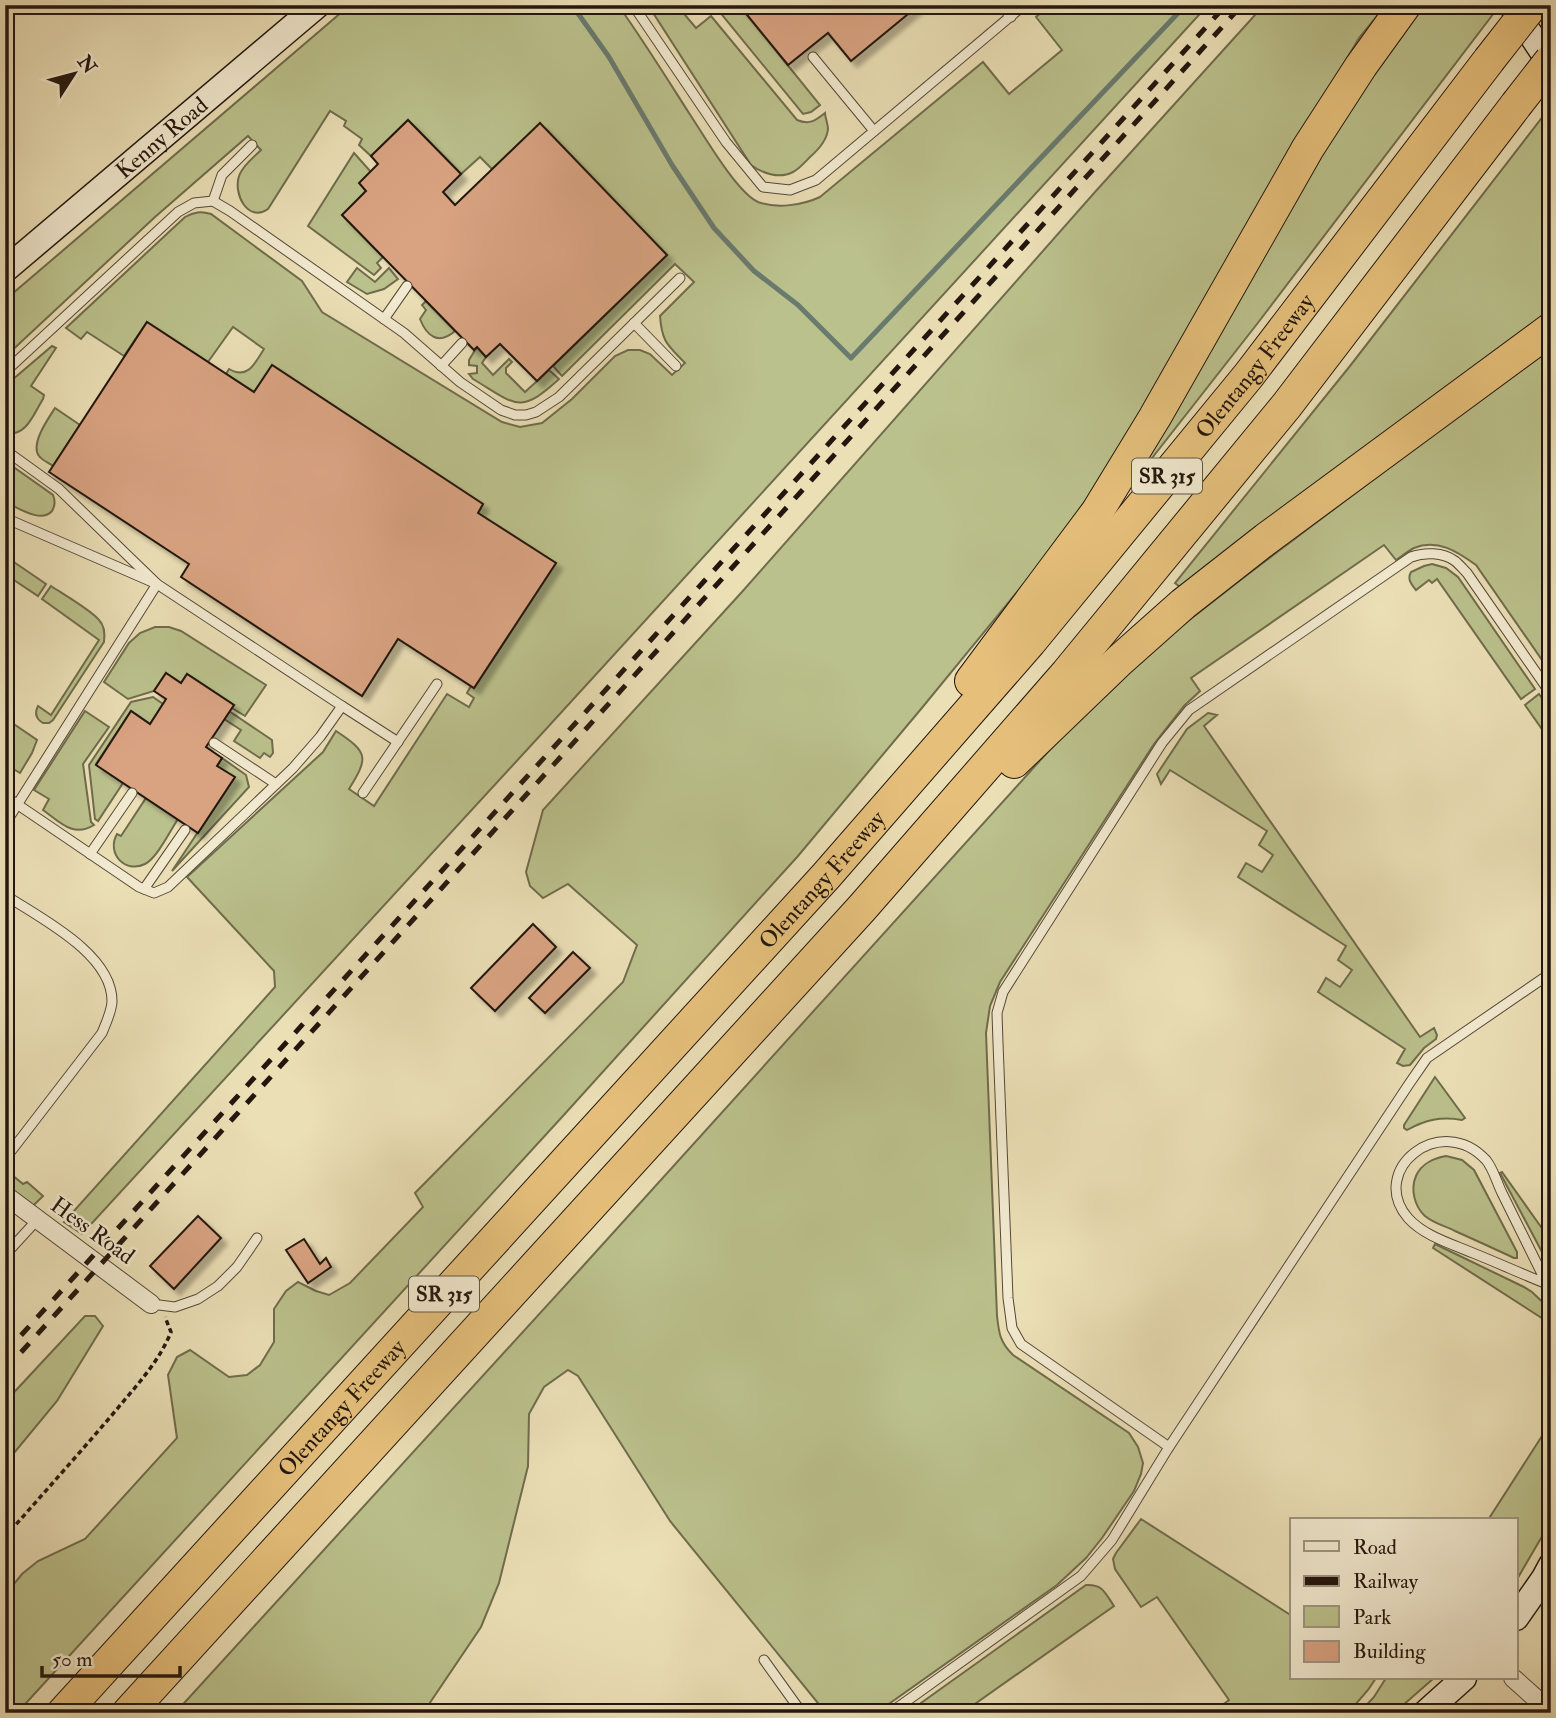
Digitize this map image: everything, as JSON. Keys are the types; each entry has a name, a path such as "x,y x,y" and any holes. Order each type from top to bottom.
{"highway":[{"path":"826,876 1097,512 1308,148 1361,66 1405,5"},
{"name":"Olentangy Freeway","path":"62,1713 826,876 1030,642 1249,375 1532,5"},
{"name":"Olentangy Freeway","path":"128,1713 862,908 1067,673 1287,405 1551,63"},
{"path":"862,908 1111,669 1183,604 1266,539 1551,329"}],"main road":[{"name":"Kenny Road","path":"5,270 318,5"},
{"path":"1511,5 1551,63"},
{"path":"1518,1615 1551,1565"},
{"path":"1425,1713 1462,1680"}],"street":[{"name":"Hess Road","path":"5,1195 152,1304"},
{"path":"1515,1680 1551,1712"}],"lane":[{"path":"634,5 726,142 763,187 790,190 816,180 1024,5"},
{"path":"1001,5 1011,17"},
{"path":"813,57 874,131"},
{"path":"213,201 222,175 252,145"},
{"path":"5,372 178,212 194,203 213,201 230,211 404,333 460,382 501,410 515,415 536,412 559,397 680,278"},
{"path":"384,319 407,286"},
{"path":"634,323 676,366"},
{"path":"441,366 462,343"},
{"path":"5,450 59,489 157,583 398,742"},
{"path":"5,518 157,583"},
{"path":"1169,1447 1021,1344 1012,1328 1008,1298 997,1013 1003,992 1162,743 1189,710 1410,557 1434,553 1453,559 1467,573 1551,694"},
{"path":"5,824 157,583"},
{"path":"363,793 437,684"},
{"path":"5,796 139,887 154,892 168,887 276,784 320,737 342,706"},
{"path":"214,743 276,784"},
{"path":"90,853 132,793"},
{"path":"144,889 185,830"},
{"path":"5,895 82,946 103,973 112,1001 102,1033 5,1159"},
{"path":"890,1713 1081,1576 1112,1541 1169,1447 1427,1058 1551,973"},
{"path":"1442,1140 1467,1146 1487,1161 1549,1286 1429,1234 1409,1220 1397,1201 1398,1177 1409,1157 1424,1146 1442,1140"},
{"path":"5,1255 37,1220"},
{"path":"152,1304 175,1307 198,1299 218,1286 237,1267 257,1238"},
{"path":"764,1660 802,1713"}],"path":[{"path":"5,1537 121,1404 164,1350 171,1332 165,1317 152,1304"}],"green space":[{"path":"350,5 618,5 711,148 740,187 758,202 781,206 820,197 983,62 1009,94 1062,50 1036,17 1050,5 1208,5 82,1234 64,1222 275,987 274,971 187,877 323,752 336,731 354,744 362,756 360,769 349,789 374,806 447,694 469,707 474,698 467,693 471,686 474,688 556,563 478,513 483,504 273,366 254,392 226,374 229,369 236,372 246,371 264,349 233,327 208,362 147,322 124,356 87,332 81,339 66,328 185,217 201,212 211,214 302,281 322,312 502,422 520,427 542,423 572,399 615,356 628,350 640,350 650,354 672,375 685,363 667,343 660,316 694,282 675,264 562,376 553,366 667,255 540,124 492,169 480,157 461,174 408,120 371,156 359,145 362,139 344,126 346,121 330,111 268,209 254,212 248,209 238,191 241,172 261,150 248,136 155,217 5,357 5,300"},
{"path":"648,5 681,5 679,8 696,28 711,16 797,120 812,121 825,113 827,133 819,148 800,167 788,174 772,174 751,165"},
{"path":"714,5 739,5 820,105 803,114"},
{"path":"1264,5 1386,5 1359,38 1110,468 1044,559 798,856 17,1713 5,1713 5,1595 22,1574 38,1561 85,1539 177,1438 168,1375 177,1357 190,1350 229,1377 247,1375 260,1365 274,1342 274,1309 286,1291 298,1282 329,1295 350,1283 423,1207 415,1193 623,982 637,945 568,884 543,898 530,886 526,872 543,810 741,593"},
{"path":"1422,5 1500,5 1145,467 1140,464 1332,130"},
{"path":"1551,106 1551,313 1180,587 1175,583 1350,366"},
{"path":"354,153 371,172 366,191 342,215 383,257 377,263 381,268 374,275 308,226"},
{"path":"357,268 375,282 389,268 398,279 384,289 367,294 347,282"},
{"path":"426,301 455,331 439,338 426,330 420,319 426,310 422,305"},
{"path":"1551,345 1551,673 1476,565 1455,551 1431,545 1414,548 1396,560 1384,545 1191,678 1200,691 1184,706 1154,744 1000,982 990,1006 986,1033 997,1316 1001,1337 1013,1355 1129,1433 1138,1447 1143,1463 1134,1491 1086,1558 1057,1585 876,1713 826,1713 670,1521 578,1376 568,1370 544,1387 529,1414 528,1466 499,1583 481,1627 423,1713 175,1713 1074,723 1160,643"},
{"path":"52,346 56,348 31,386 44,395 43,399 24,428 13,434 5,434 5,386"},
{"path":"477,347 486,357 482,363 493,375 509,359 512,362 506,368 506,373 525,392 549,370 559,379 535,398 525,402 508,400 469,374 477,373 477,366 469,365 469,360"},
{"path":"55,408 80,425 53,466 39,456 37,445 38,438"},
{"path":"5,461 53,495 55,503 52,511 47,515 35,515 5,502"},
{"path":"5,556 46,584 38,596 5,574"},
{"path":"1432,564 1446,568 1458,577 1535,689 1521,699 1437,579 1432,583 1429,580 1416,590 1411,584 1411,572"},
{"path":"51,586 95,616 104,630 104,642 53,720 43,723 36,716 38,706 51,715 99,640 42,599"},
{"path":"155,627 169,627 181,631 266,685 245,716 232,708 234,705 187,674 181,683 166,673 154,691 128,699 104,682 129,643 140,633"},
{"path":"1539,694 1551,711 1551,742 1525,705"},
{"path":"153,697 163,704 150,724 131,711 96,764 123,783 98,821 95,819 89,765 131,702"},
{"path":"85,711 109,727 83,764 91,822 94,825 80,830 67,827 43,810 49,799 34,790"},
{"path":"229,711 272,740 273,753 270,757 264,753 260,758 234,741 241,730 224,719"},
{"path":"1208,713 1217,715 1204,726 1420,1037 1434,1028 1436,1039 1424,1048 1410,1065 1397,1063 1405,1049 1318,992 1326,978 1340,987 1352,970 1338,960 1346,946 1238,877 1246,863 1262,872 1273,855 1259,845 1267,831 1170,770 1161,784 1157,774 1187,729"},
{"path":"5,718 37,740 20,773 5,764"},
{"path":"222,758 246,775 249,787 172,871 234,778 217,766"},
{"path":"146,798 178,819 150,861 131,866 119,860 114,841 117,834 121,836"},
{"path":"1435,1077 1465,1118 1433,1120 1407,1130 1404,1125"},
{"path":"1446,1156 1462,1160 1474,1170 1517,1252 1517,1258 1435,1223 1421,1212 1414,1192 1416,1176 1428,1162"},
{"path":"6,1170 23,1184 27,1182 43,1196 33,1206 5,1185"},
{"path":"1502,1172 1551,1241 1551,1269 1500,1173"},
{"path":"1435,1244 1532,1292 1551,1310 1551,1324 1433,1248"},
{"path":"85,1316 95,1316 103,1326 57,1401 5,1464 5,1402"},
{"path":"1551,1422 1551,1521 1518,1578 1518,1518 1489,1518"},
{"path":"1141,1519 1290,1615 1290,1680 1375,1680 1348,1713 1216,1713 1214,1711 1229,1700 1157,1597 1141,1607 1115,1569 1113,1559"},
{"path":"1086,1585 1100,1588 1114,1606 962,1713 907,1713"},
{"path":"1385,1680 1432,1680 1394,1713 1359,1713"}],"building":[{"path":"739,5 919,5 851,61 828,33 788,65"},
{"path":"408,120 461,174 443,192 455,205 540,123 667,255 537,381 500,344 486,357 477,347 474,350 342,215 366,191 359,183 378,164 371,156"},
{"path":"147,322 254,392 272,365 483,504 478,513 556,563 474,688 398,639 362,696 181,577 189,564 49,472"},
{"path":"166,673 181,683 187,674 234,705 206,747 222,758 217,766 235,777 198,833 96,765 131,711 150,724 166,699 154,691"},
{"path":"533,924 556,947 495,1011 471,988"},
{"path":"573,952 590,968 545,1013 529,998"},
{"path":"198,1216 221,1238 174,1289 150,1266"},
{"path":"304,1239 320,1264 326,1258 331,1267 308,1283 286,1250"}],"waterway":[{"path":"572,5 609,57 672,165 714,228 754,271 798,305 851,358 1181,10 1181,5"}],"railway":[{"path":"5,1353 1226,5"},
{"path":"5,1370 1242,5"}]}
